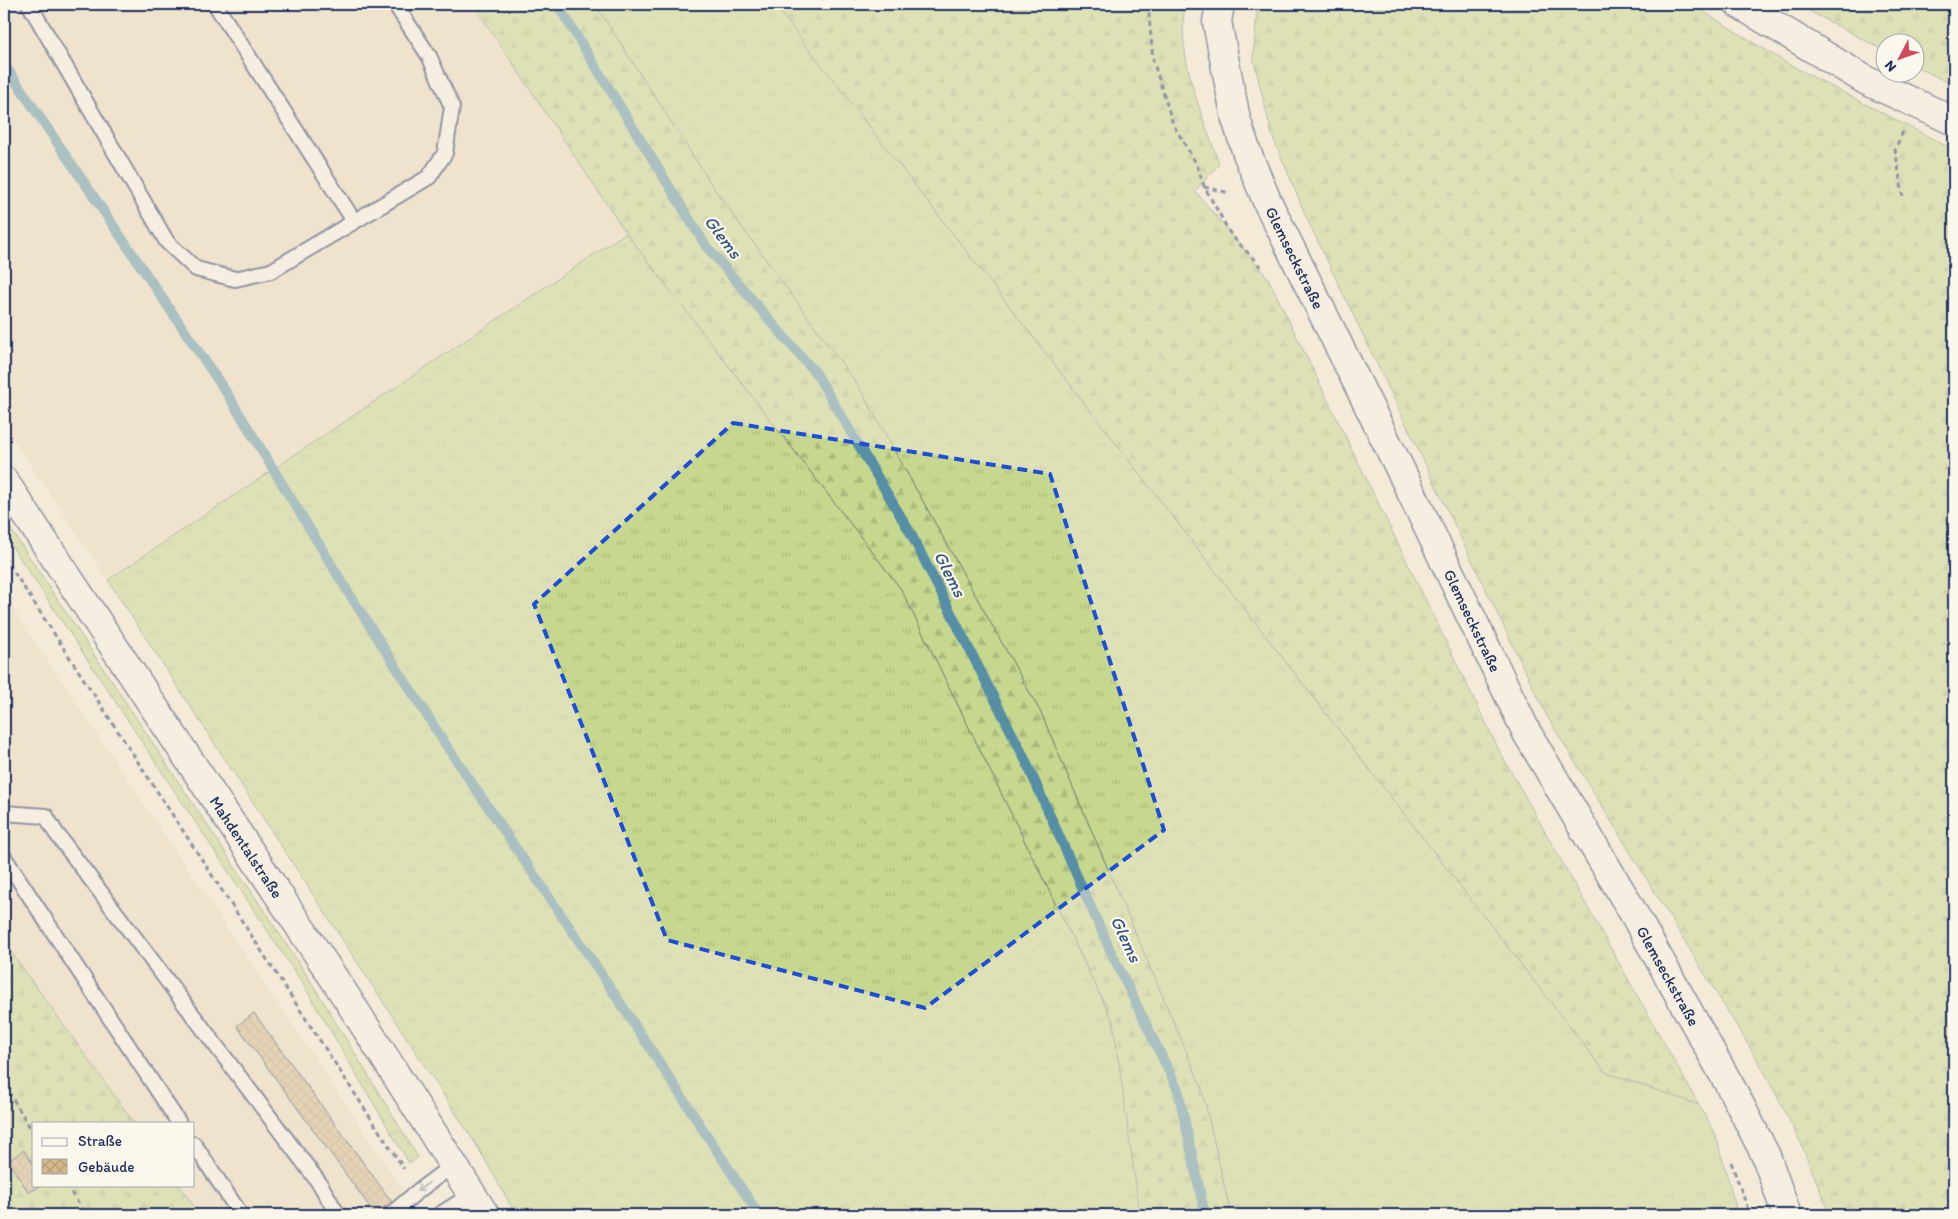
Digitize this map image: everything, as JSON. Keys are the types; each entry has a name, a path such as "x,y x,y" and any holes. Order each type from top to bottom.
{"main road":[{"name":"Glemseckstraße","path":"1220,4 1217,22 1236,119 1247,153 1267,202 1399,467 1527,733 1630,907 1734,1093 1766,1156 1787,1215"},
{"path":"1739,4 1867,81 1954,121"},
{"name":"Mahdentalstraße","path":"4,480 347,998 478,1205"}],"lane":[{"path":"29,4 167,242 196,269 235,280 271,271 429,177 445,153 452,107 429,56 395,4"},
{"path":"215,4 354,221"},
{"path":"4,813 46,816 56,833 320,1184 338,1215"},
{"path":"4,857 179,1122"},
{"path":"195,1146 241,1215"},
{"path":"390,1215 418,1190 454,1165"},
{"path":"439,1215 478,1205"}],"path":[{"path":"1148,4 1153,60 1173,124 1197,165 1204,186"},
{"path":"1903,196 1895,149 1915,103"},
{"path":"4,557 418,1190"},
{"path":"4,1084 32,1131"},
{"path":"67,1186 86,1215"}],"highlighted area":[{"path":"733,423 1050,474 1164,830 925,1008 667,940 534,604"}],"shaded area":[{"path":"4,4 473,4 626,233 108,580 4,426"},
{"path":"4,596 420,1215 200,1215 180,1186 195,1186 195,1122 133,1122 4,942"}],"green space":[{"path":"473,4 595,4 715,190 859,387 1041,713 1201,1086 1231,1215 1140,1215 1113,1021 901,589 626,233"},
{"path":"595,4 774,4 1605,1072 1699,1105 1715,1133 1738,1215 1231,1215 1201,1086 1041,713 859,387 715,190"},
{"path":"774,4 1185,4 1183,25 1187,65 1198,105 1219,164 1195,191 1268,278 1500,752 1699,1105 1605,1072"},
{"path":"1258,4 1691,4 1790,65 1954,150 1954,1215 1828,1215 1826,1205 1800,1141 1763,1069 1547,716 1308,221 1272,135 1253,57"},
{"path":"1796,4 1954,4 1954,86 1926,71 1926,32 1876,32 1876,46"},
{"path":"626,233 901,589 1113,1021 1142,1215 516,1215 479,1149 108,580"},
{"path":"4,519 310,980 418,1157 409,1163 301,981 4,534"},
{"path":"4,942 133,1122 32,1122 32,1186 180,1186 200,1215 4,1215"}],"building":[{"path":"4,310 8,329 4,336"},
{"path":"254,1013 392,1202 375,1214 237,1026"},
{"path":"24,1150 32,1163 32,1186 40,1186 29,1193 8,1161"}],"waterway":[{"name":"Glems","path":"557,4 706,246 817,375 910,532 1023,755 1111,952 1178,1090 1205,1215"},
{"path":"4,64 228,395 350,595 446,745 606,981 759,1215"}]}
